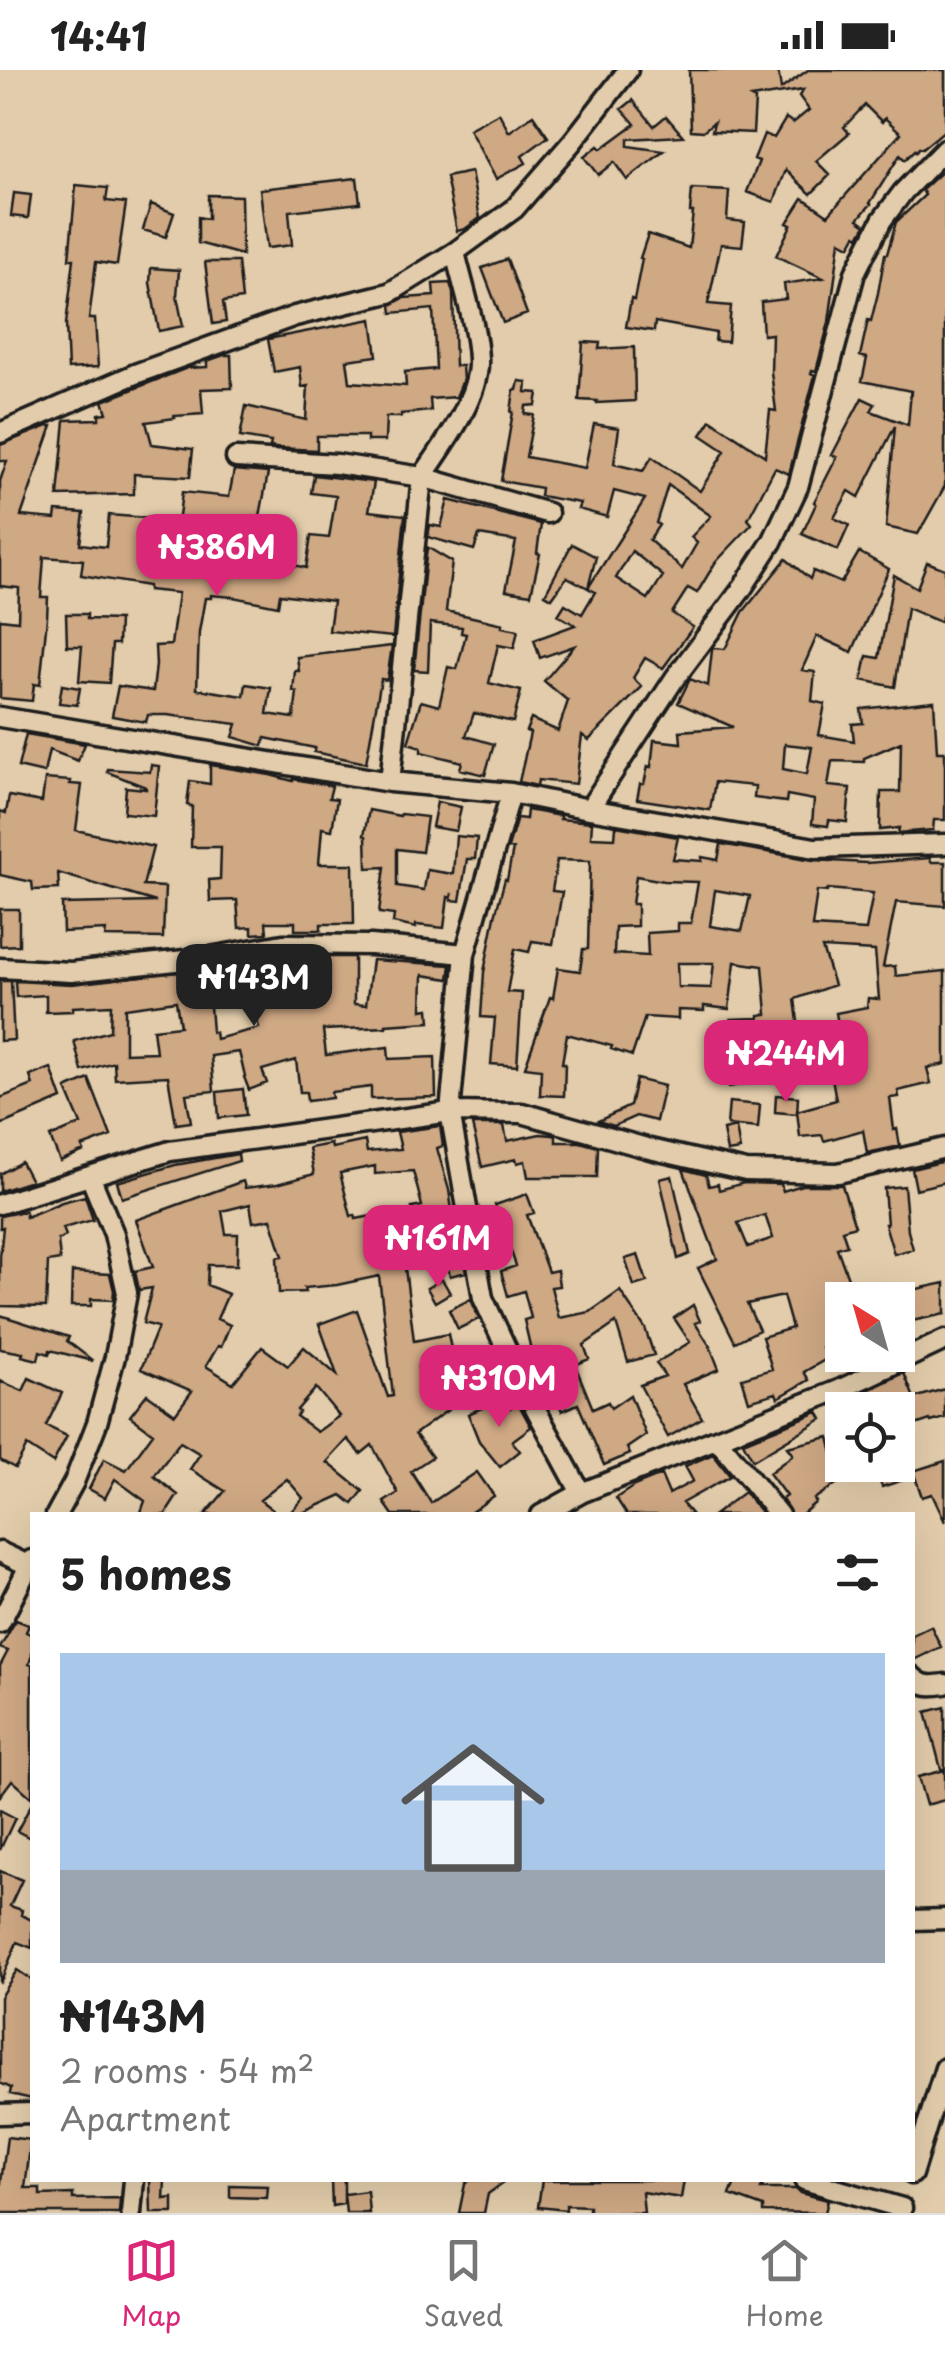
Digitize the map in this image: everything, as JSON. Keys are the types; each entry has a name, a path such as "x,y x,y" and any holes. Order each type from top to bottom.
{"street":[{"path":"0,432 135,374 294,316 389,293 455,252 514,208 628,70"},
{"path":"588,809 772,542 798,487 856,273 882,220 945,149"},
{"path":"390,782 422,476 446,442 474,388 479,360 455,252"},
{"path":"236,458 337,464 422,476 548,513"},
{"path":"0,717 390,782 511,792 815,848 945,844"},
{"path":"511,792 464,954 450,1112 483,1298 526,1391 581,1494"},
{"path":"0,968 71,972 204,958 282,944 370,945 464,954"},
{"path":"0,1204 170,1150 450,1112 522,1113 746,1171 838,1173 945,1148"},
{"path":"58,1512 98,1423 128,1292 114,1234 90,1176"},
{"path":"547,1512 581,1494 841,1389 945,1340"},
{"path":"718,1440 777,1512"},
{"path":"0,1552 30,1563"},
{"path":"0,1623 30,1568"},
{"path":"915,1679 931,1686 945,1684"},
{"path":"916,1920 945,1919"},
{"path":"916,1920 945,1927"},
{"path":"915,2167 945,2068"},
{"path":"0,2114 30,2113"},
{"path":"130,2213 134,2182"},
{"path":"810,2182 901,2211 910,2182"}],"building":[{"path":"689,70 778,70 781,89 808,70 945,70 945,130 905,160 900,155 858,219 866,225 859,237 856,235 850,246 840,241 829,322 816,371 811,373 815,375 789,474 775,468 748,519 752,524 715,563 697,593 688,588 672,613 693,627 663,668 645,658 633,678 642,687 589,740 582,735 576,784 538,780 537,786 519,782 531,719 558,731 568,701 544,681 574,646 540,658 534,640 575,625 558,615 565,604 582,614 595,592 588,588 645,499 614,491 607,517 578,509 580,503 540,496 541,488 501,481 514,390 519,381 527,382 526,392 538,393 536,405 526,406 525,414 534,415 526,457 585,468 594,424 619,428 614,464 643,471 652,457 700,491 725,451 701,435 711,420 765,456 770,410 776,411 772,334 763,335 761,302 786,299 784,284 823,278 776,256 791,225 787,223 803,198 828,215 901,133 865,105 844,127 849,133 816,161 830,175 811,194 786,170 774,202 747,192 759,161 754,159 764,134 774,138 786,118 793,123 809,110 799,96 803,90 751,98 755,100 753,133 712,131 714,122 703,131 691,130","holes":["668,485 711,516 691,537 697,543 682,569 649,540 659,525 656,523","632,551 663,576 648,599 616,578"]},
{"path":"633,100 654,126 666,116 683,136 628,139 628,146 664,151 627,180 614,162 598,175 584,157 635,124 622,109"},
{"path":"499,113 509,132 533,115 548,137 522,156 526,163 496,179 469,129"},
{"path":"945,169 945,486 918,534 886,527 895,426 859,497 849,491 834,518 849,525 838,550 802,534 837,457 832,455 862,398 875,404 871,411 908,425 911,391 862,381 867,358 860,356 896,222"},
{"path":"471,172 480,218 457,231 446,177"},
{"path":"357,178 360,203 289,211 292,245 267,248 260,189"},
{"path":"76,185 108,188 106,201 126,203 117,265 96,262 89,319 95,319 98,367 68,369 66,324 74,259 69,259"},
{"path":"692,189 729,191 727,220 745,222 742,246 721,244 708,304 731,306 728,342 715,341 716,333 655,322 654,331 626,327 648,234 689,248"},
{"path":"14,193 31,195 28,218 11,216"},
{"path":"208,195 241,196 242,255 198,243 198,217 208,219"},
{"path":"151,204 174,213 166,237 143,230"},
{"path":"507,259 527,314 503,323 482,268"},
{"path":"205,262 238,262 242,299 223,302 226,322 213,324"},
{"path":"151,268 179,270 177,296 183,326 159,331"},
{"path":"450,283 455,366 462,366 463,380 456,397 430,399 431,411 386,417 385,441 367,441 367,436 317,436 317,450 270,447 271,442 240,437 246,406 306,420 308,386 302,387 300,367 274,372 268,339 372,319 377,356 347,360 350,382 406,386 405,372 436,369 433,309 392,313 391,305 404,298 434,296 433,284"},
{"path":"583,342 600,343 599,349 634,347 635,401 579,400"},
{"path":"231,355 232,388 201,389 203,414 146,422 152,444 193,449 190,477 134,474 134,494 58,496 65,420 99,419 99,414 107,413 103,401 187,368 207,367 207,361"},
{"path":"52,426 21,516 55,519 56,511 84,513 80,544 106,547 109,515 147,518 146,529 177,532 182,492 229,497 234,470 268,473 259,522 284,528 275,560 306,568 311,536 329,538 336,496 311,493 314,475 374,482 369,511 405,515 393,637 329,631 333,601 280,594 278,606 211,595 205,598 199,632 197,689 244,696 246,684 271,688 267,714 294,718 297,657 392,646 387,680 381,679 366,763 265,738 263,746 233,737 237,724 167,715 148,715 146,722 112,716 118,686 153,691 155,646 171,645 178,593 81,575 83,560 44,557 41,597 48,597 40,685 34,684 32,701 0,698 0,619 18,621 19,588 0,586 0,481 7,461 0,461 0,445"},
{"path":"448,500 541,524 537,553 540,554 531,594 506,590 516,541 479,535 474,550 428,537 430,525 441,527"},
{"path":"572,544 596,557 588,588 567,577 552,598 545,594"},
{"path":"427,547 452,562 446,611 518,630 514,648 498,645 489,683 521,691 513,722 474,713 466,736 494,744 485,775 460,769 462,762 421,752 421,747 408,743 421,701 439,706 448,667 457,669 466,634 461,633 462,627 430,623 428,671 414,670"},
{"path":"859,552 889,569 852,652 817,636 802,670 815,672 812,701 825,704 819,735 854,741 852,724 863,723 861,709 934,701 937,752 945,752 945,820 934,820 933,830 880,830 881,792 900,792 901,742 864,758 864,762 832,761 828,786 850,788 847,822 829,820 828,826 812,824 814,800 787,795 786,802 754,798 755,786 715,782 710,810 637,799 640,784 644,784 648,766 651,767 654,740 681,743 680,731 733,727 678,703 690,679 708,686 713,648 725,649 743,612 786,559 810,579 813,571 841,583","holes":["785,744 812,747 807,774 783,769"]},
{"path":"927,562 945,569 945,609 940,622 907,608 895,687 862,680 867,656 879,658 894,575 917,588"},
{"path":"66,614 119,620 118,644 112,644 109,683 79,681 82,646 67,646"},
{"path":"62,685 80,688 77,705 59,703"},
{"path":"26,734 85,744 78,761 49,750 44,773 18,767"},
{"path":"151,765 159,766 154,816 124,813 126,787 146,787 107,772 108,769 150,772"},
{"path":"210,765 332,786 329,798 337,799 332,830 322,828 319,864 353,864 354,924 321,924 321,930 295,930 295,922 266,922 267,933 252,934 252,927 239,928 237,900 210,901 209,880 220,879 221,847 191,847 192,806 187,805 190,781 210,784"},
{"path":"45,779 82,785 76,830 153,847 143,886 165,887 163,938 105,937 106,930 63,932 62,904 156,902 58,873 59,889 33,890 32,882 0,875 0,811 6,813 9,796 42,802"},
{"path":"437,802 461,807 456,831 432,827"},
{"path":"369,810 427,817 422,852 397,849 397,886 424,890 427,870 453,874 456,836 477,838 475,859 467,859 460,901 451,900 452,893 448,897 444,928 393,923 394,915 379,913 385,867 367,868 364,835"},
{"path":"527,810 592,822 591,837 615,838 616,826 678,837 673,859 718,860 721,844 813,860 867,863 930,858 931,862 945,862 945,906 896,902 883,967 895,966 896,976 945,971 945,1064 927,1068 931,1083 898,1091 899,1097 890,1098 900,1146 867,1153 863,1130 824,1141 822,1135 800,1137 797,1111 836,1100 829,1061 844,1058 836,1013 867,1007 868,998 879,999 875,951 822,948 834,985 795,999 800,1037 794,1038 800,1074 729,1087 731,1019 767,1014 763,966 735,962 729,1009 704,1006 704,1011 678,1010 678,1019 645,1017 632,1056 611,1049 612,1046 567,1034 562,1063 564,1096 540,1095 541,1069 525,1067 550,997 553,998 558,968 580,971 583,949 588,949 590,861 557,860 552,891 562,892 553,944 532,941 529,952 515,949 507,992 522,993 517,1066 491,1064 495,1018 481,1017 484,972 513,849 508,848 517,818 526,819","holes":["636,876 698,882 691,923 678,923 678,931 647,933 648,956 614,954 615,927 637,926 637,904 632,904","828,889 873,893 866,930 812,927 817,891","715,890 750,896 742,931 710,926","677,963 714,963 711,988 678,987"]},
{"path":"0,909 19,909 19,945 0,946"},
{"path":"303,957 354,957 354,1004 366,1005 372,960 451,965 449,979 423,975 422,1010 429,1009 430,1022 323,1030 326,1055 388,1047 389,1059 435,1057 436,1097 371,1099 371,1087 331,1092 332,1098 307,1101 306,1092 300,1092 296,1060 262,1070 267,1083 249,1090 239,1052 211,1056 214,1091 186,1094 191,1122 176,1124 168,1076 115,1079 114,1062 82,1071 74,1041 110,1031 111,1005 46,1012 46,995 16,997 15,981 72,984 229,966 232,989 209,993 216,1039 259,1028 250,987 271,982 276,1006 306,1000","holes":["176,1001 180,1026 153,1029 156,1052 125,1053 125,1008"]},
{"path":"0,981 11,981 14,1040 0,1041"},
{"path":"51,1068 62,1099 0,1125 0,1098 33,1085 30,1076"},
{"path":"89,1079 111,1136 60,1161 50,1137 81,1124 66,1089"},
{"path":"636,1079 664,1086 656,1121 636,1116 614,1126 598,1121 630,1106"},
{"path":"243,1089 246,1115 219,1118 217,1092"},
{"path":"776,1095 798,1097 797,1114 775,1112"},
{"path":"729,1102 760,1105 758,1128 727,1125"},
{"path":"472,1125 504,1125 507,1141 540,1134 556,1136 556,1142 598,1147 597,1177 528,1177 525,1161 517,1163 516,1159 482,1167"},
{"path":"440,1126 443,1146 437,1148 466,1272 450,1276 442,1245 429,1250 412,1208 422,1206 413,1171 375,1174 375,1166 340,1173 351,1216 356,1219 398,1211 414,1341 448,1334 453,1359 418,1367 434,1393 439,1389 452,1407 415,1434 432,1457 411,1471 431,1503 477,1472 494,1496 471,1512 391,1512 384,1502 398,1493 372,1445 361,1454 348,1439 327,1462 363,1491 353,1504 342,1495 305,1512 291,1512 303,1498 287,1479 260,1500 275,1512 208,1512 225,1491 190,1469 200,1454 180,1442 154,1476 178,1495 167,1512 141,1512 145,1501 115,1479 105,1498 89,1489 104,1459 126,1470 153,1433 130,1416 147,1394 175,1414 192,1391 141,1369 158,1327 143,1323 152,1288 139,1290 135,1271 153,1267 136,1220 243,1181 245,1188 314,1174 309,1148 365,1141 367,1152 401,1149 397,1132","holes":["250,1204 253,1222 271,1219 283,1256 277,1257 279,1293 305,1292 304,1288 379,1276 393,1396 388,1397 357,1310 319,1324 337,1375 304,1347 288,1366 262,1347 233,1383 206,1366 221,1347 230,1325 217,1319 228,1294 207,1285 208,1265 237,1265 238,1234 226,1234 222,1211","316,1388 339,1416 317,1432 296,1416"]},
{"path":"736,1127 740,1150 727,1152 723,1130"},
{"path":"238,1154 239,1161 122,1198 117,1182 175,1165"},
{"path":"945,1161 945,1182 916,1189 912,1169"},
{"path":"21,1162 31,1181 0,1191 0,1174"},
{"path":"683,1169 706,1175 709,1186 718,1184 719,1190 744,1183 781,1184 783,1191 802,1185 842,1185 855,1226 842,1230 847,1245 837,1248 849,1282 825,1282 822,1348 825,1360 804,1372 809,1380 778,1398 776,1393 749,1401 742,1378 772,1369 762,1337 792,1328 783,1296 747,1304 759,1330 735,1342 698,1268 717,1259","holes":["765,1215 773,1238 748,1247 738,1223"]},
{"path":"672,1176 690,1254 678,1259 660,1179"},
{"path":"904,1186 913,1249 894,1254 885,1224 884,1188"},
{"path":"527,1194 534,1213 527,1215 548,1272 557,1270 559,1286 551,1287 559,1318 590,1312 620,1291 645,1328 654,1355 628,1362 616,1323 584,1345 589,1359 575,1365 593,1409 608,1402 611,1408 630,1395 646,1435 627,1448 630,1454 604,1465 578,1404 562,1411 535,1349 531,1350 524,1320 531,1318 524,1291 508,1296 501,1271 516,1266 495,1205"},
{"path":"85,1196 93,1220 63,1228 66,1236 58,1240 60,1260 48,1262 46,1307 0,1306 0,1216 25,1211 26,1217"},
{"path":"638,1255 647,1282 634,1286 625,1259"},
{"path":"72,1272 110,1274 113,1300 91,1299 91,1306 71,1306"},
{"path":"442,1279 450,1293 435,1302 427,1288"},
{"path":"945,1283 945,1314 915,1320 915,1289"},
{"path":"471,1299 479,1319 458,1329 449,1310"},
{"path":"693,1305 700,1321 695,1323 719,1369 683,1384 702,1418 668,1437 640,1385 665,1376 656,1363 690,1342 674,1318"},
{"path":"0,1315 69,1337 67,1341 93,1361 50,1350 49,1354 40,1351 38,1360 0,1349"},
{"path":"904,1373 912,1392 864,1392"},
{"path":"29,1378 62,1393 46,1426 67,1436 53,1463 27,1446 15,1468 0,1460 0,1381 23,1391"},
{"path":"945,1389 945,1418 915,1425 915,1398"},
{"path":"495,1402 500,1414 518,1403 531,1427 512,1441 520,1451 500,1467 479,1441 468,1414"},
{"path":"818,1412 822,1419 753,1460 743,1442"},
{"path":"825,1438 825,1482 839,1482 814,1499 816,1502 804,1512 789,1512 782,1499 786,1496 769,1473 793,1455 787,1447"},
{"path":"713,1454 730,1476 682,1503 690,1512 625,1512 616,1498 661,1475 669,1494 693,1481 685,1466"},
{"path":"945,1461 945,1522 932,1494 922,1497 915,1470"},
{"path":"744,1492 761,1512 718,1512"},
{"path":"16,1620 29,1625 26,1632 30,1634 30,1796 12,1780 0,1796 0,1666 8,1651 0,1648"},
{"path":"931,1626 941,1647 915,1660 915,1634"},
{"path":"945,1707 945,1769 941,1769 926,1712"},
{"path":"945,1770 945,1800 926,1805 918,1777"},
{"path":"30,1807 30,1838 17,1831"},
{"path":"0,1810 15,1818 0,1850"},
{"path":"0,1871 22,1880 10,1906 22,1910 21,1915 30,1919 30,1947 17,1942 0,1983"},
{"path":"17,1970 30,1979 30,2099 10,2094 11,2088 0,2083 0,1997"},
{"path":"7,2137 30,2140 25,2188 40,2188 40,2195 73,2194 73,2199 120,2198 119,2213 0,2213"},
{"path":"150,2182 165,2182 164,2199 173,2198 173,2213 151,2213"},
{"path":"331,2182 344,2182 344,2204 332,2206"},
{"path":"504,2182 488,2194 484,2213 459,2213 465,2184"},
{"path":"542,2182 684,2182 681,2198 642,2192 644,2213 589,2213 589,2206 566,2205 566,2210 538,2207"},
{"path":"735,2182 764,2182 761,2189 796,2189 828,2200 825,2213 763,2212 763,2207 730,2195"},
{"path":"230,2185 268,2186 267,2198 230,2197"},
{"path":"367,2191 369,2213 346,2213 344,2194"}]}
